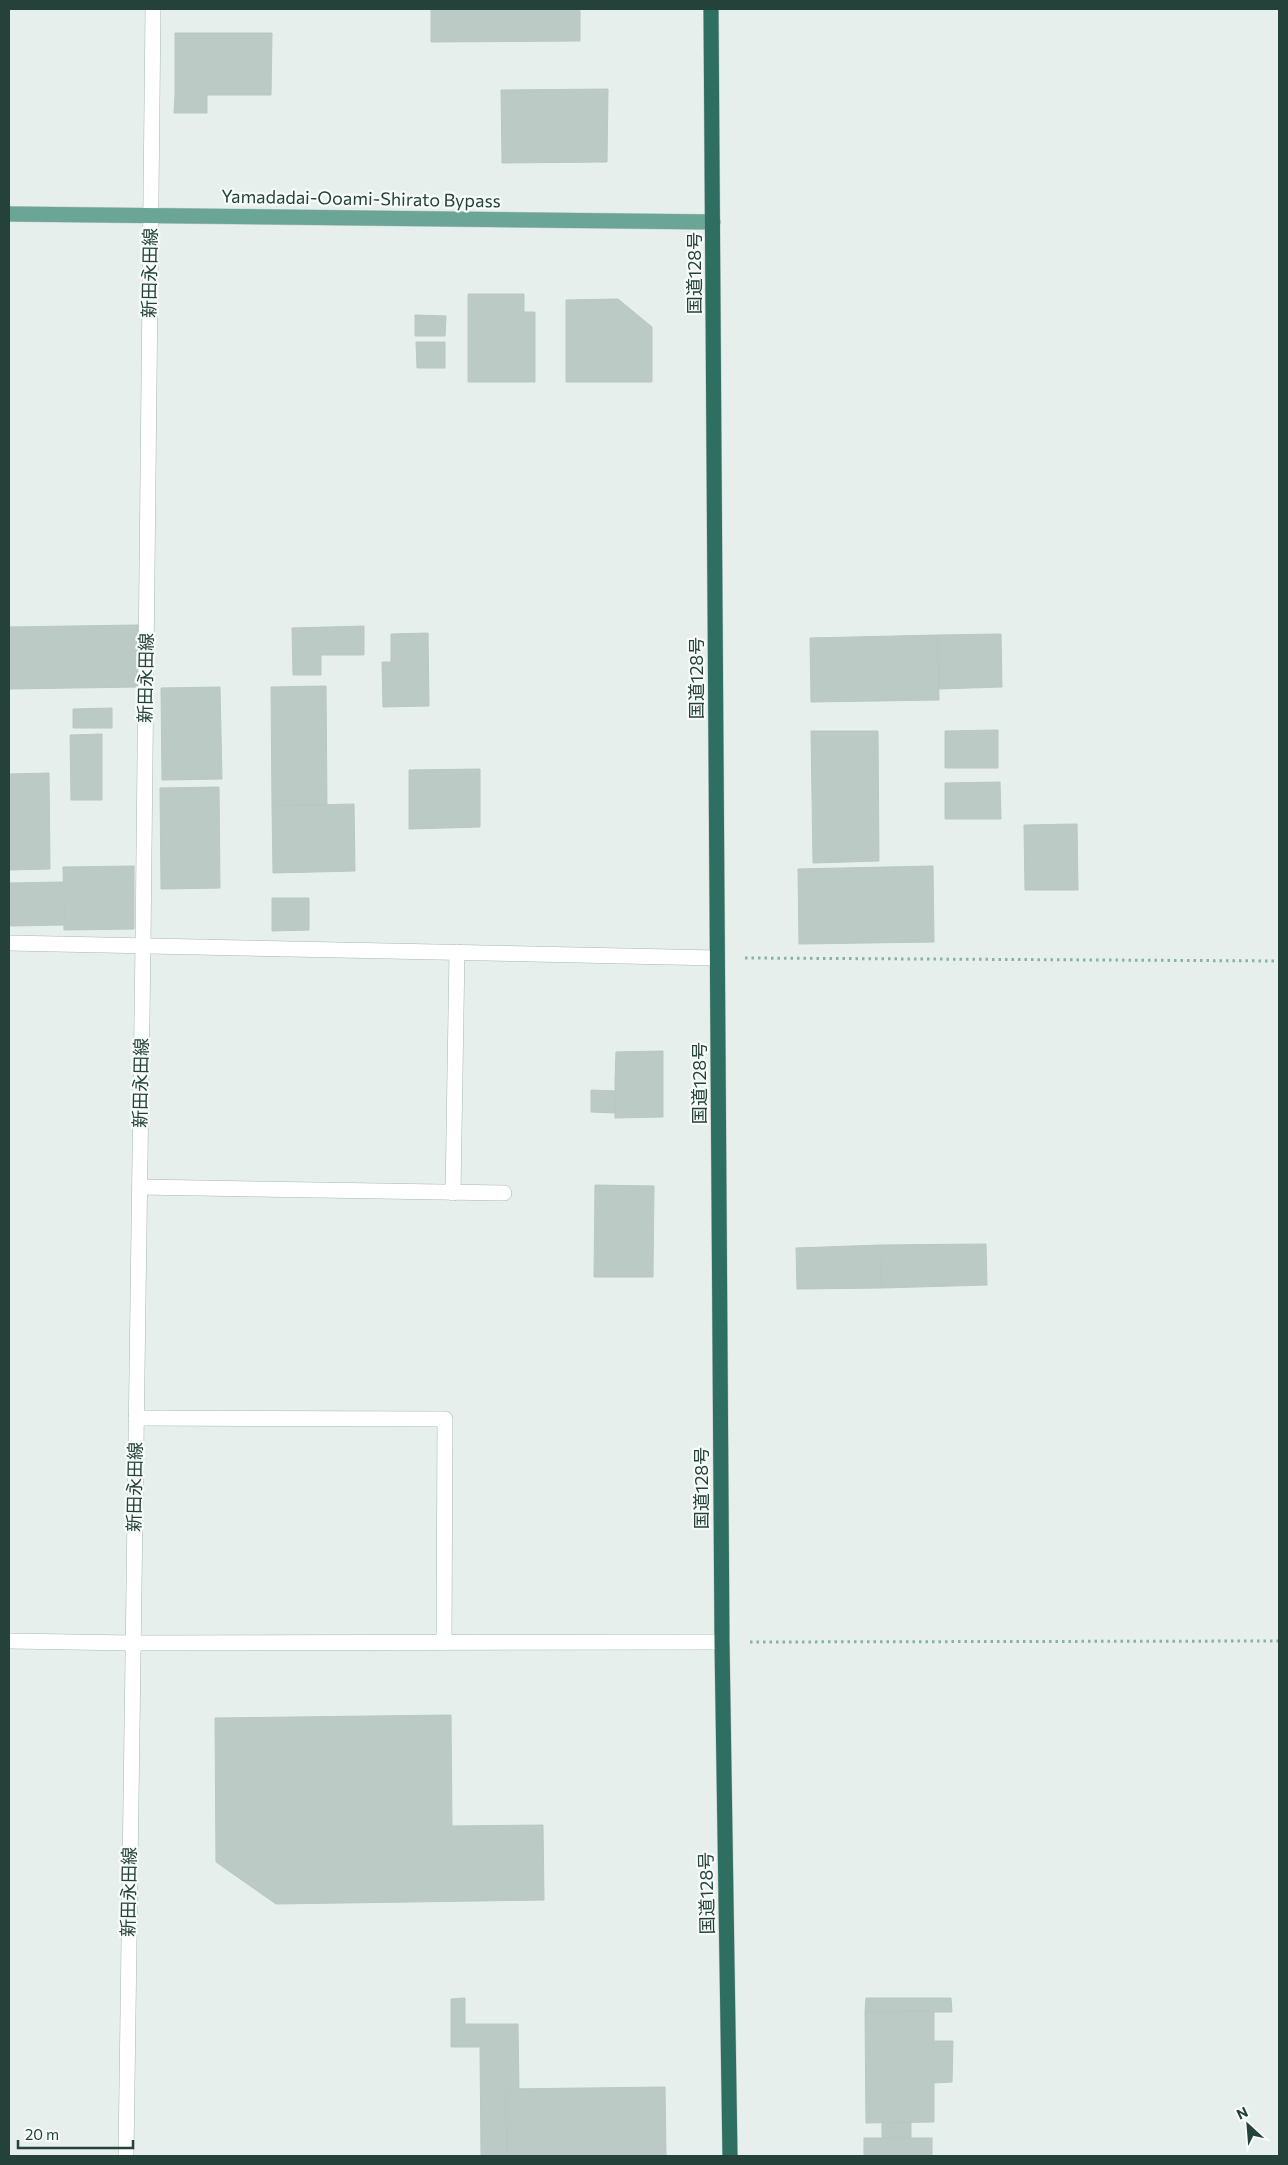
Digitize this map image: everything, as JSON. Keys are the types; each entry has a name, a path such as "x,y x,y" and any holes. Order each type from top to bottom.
{"highway":[{"name":"国道128号","path":"711,9 722,1642 730,2156"}],"main road":[{"name":"Yamadadai-Ooami-Shirato Bypass","path":"9,214 713,222"}],"street":[{"name":"新田永田線","path":"126,2156 140,1187 153,9"},
{"path":"9,943 718,958"},
{"path":"452,1193 458,952"},
{"path":"140,1187 504,1193"},
{"path":"136,1418 445,1419 444,1642"},
{"path":"9,1641 132,1643 722,1642"}],"path":[{"path":"718,958 1279,961"},
{"path":"722,1642 1279,1641"}],"building":[{"path":"431,9 580,9 580,41 431,42"},
{"path":"175,33 272,33 271,95 175,95"},
{"path":"608,89 607,162 502,163 501,90"},
{"path":"175,95 207,95 207,113 174,113"},
{"path":"468,294 524,294 524,312 535,312 535,382 468,382"},
{"path":"618,299 652,327 652,382 566,382 566,300"},
{"path":"415,315 446,316 445,336 415,336"},
{"path":"416,342 445,342 445,368 417,368"},
{"path":"138,625 139,687 9,689 9,627"},
{"path":"364,626 364,655 321,655 321,675 293,675 292,628"},
{"path":"428,633 429,706 383,707 382,662 391,662 391,634"},
{"path":"1001,634 1002,687 939,689 938,635"},
{"path":"938,635 939,700 811,702 810,638"},
{"path":"326,686 327,805 272,806 271,687"},
{"path":"220,687 222,779 162,780 161,688"},
{"path":"112,708 112,728 73,728 73,709"},
{"path":"998,730 998,768 945,768 945,731"},
{"path":"811,731 878,731 879,861 813,863"},
{"path":"102,734 102,800 71,800 70,735"},
{"path":"480,769 480,827 409,829 409,770"},
{"path":"49,773 50,869 9,870 9,774"},
{"path":"1000,782 1001,819 945,819 945,783"},
{"path":"219,787 220,888 161,889 160,788"},
{"path":"354,804 355,871 273,873 272,806"},
{"path":"1077,824 1078,890 1025,890 1024,825"},
{"path":"134,866 134,929 64,930 63,867"},
{"path":"933,866 934,942 799,944 798,869"},
{"path":"64,882 64,925 9,926 9,883"},
{"path":"272,898 309,898 309,930 272,931"},
{"path":"663,1051 663,1081 615,1081 616,1052"},
{"path":"615,1081 663,1081 663,1117 615,1118"},
{"path":"591,1090 616,1091 615,1113 591,1112"},
{"path":"595,1185 654,1186 653,1277 594,1277"},
{"path":"986,1244 987,1285 881,1288 880,1245"},
{"path":"880,1245 881,1288 797,1289 796,1248"},
{"path":"451,1715 452,1826 543,1825 544,1900 276,1904 216,1862 215,1718"},
{"path":"465,1998 465,2024 518,2024 519,2089 506,2089 507,2156 481,2156 480,2047 451,2047 451,1999"},
{"path":"866,1998 951,1998 952,2012 865,2012"},
{"path":"934,2011 934,2122 866,2123 865,2012"},
{"path":"934,2041 953,2041 952,2082 934,2083"},
{"path":"665,2087 666,2156 507,2156 506,2089"},
{"path":"911,2122 911,2138 882,2138 882,2123"},
{"path":"864,2138 932,2138 932,2156 864,2156"}]}
